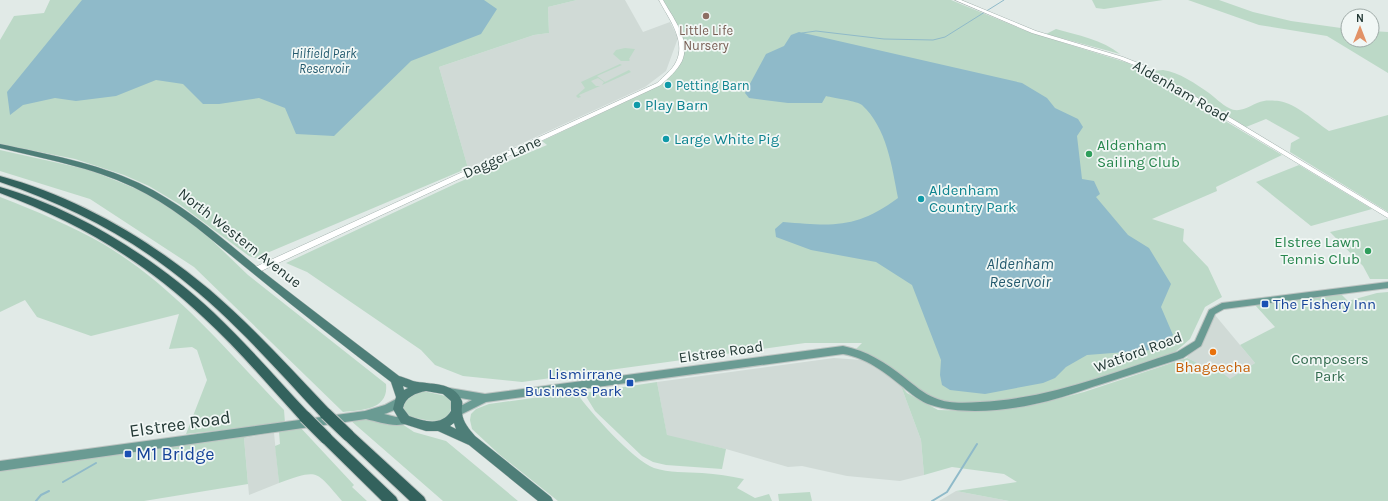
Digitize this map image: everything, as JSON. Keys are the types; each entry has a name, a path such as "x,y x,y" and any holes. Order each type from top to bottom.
{"highway":[{"name":"North Western Avenue","path":"0,146 63,160 135,185 163,199 187,216 256,270 264,278 395,379 413,385 426,387"},
{"path":"0,179 41,194 92,216 125,234 164,260 222,307 326,414 419,501"},
{"path":"0,190 36,203 81,224 114,242 152,268 208,315 326,438 391,501"},
{"path":"395,379 401,400"},
{"path":"470,440 461,427 457,413 457,402 449,392 426,387 414,389 401,400 398,409 405,420 428,426 439,426 470,440 547,501"},
{"path":"439,426 457,413"}],"main road":[{"name":"Watford Road","path":"947,406 960,407 1035,400 1168,360 1180,355 1198,343 1212,312 1222,306 1388,285"},
{"name":"Elstree Road","path":"449,392 485,398 842,350 858,352 872,358 920,394 932,401 947,406"},
{"name":"Elstree Road","path":"457,413 485,398"},
{"name":"Elstree Road","path":"0,466 365,415 388,409 401,400"},
{"name":"Elstree Road","path":"365,415 396,421 405,420"}],"street":[{"name":"Dagger Lane","path":"256,270 659,84 676,65 684,46 678,30 661,0"},
{"name":"Aldenham Road","path":"957,0 1034,32 1121,58 1141,66 1388,216"}],"shaded area":[{"path":"577,0 625,0 643,32 670,22 678,38 666,71 645,87 468,168 439,67 534,35 549,33 548,7"},
{"path":"1215,315 1255,363 1230,380 1211,364 1204,366 1187,358 1188,355 1199,348 1203,343"},
{"path":"834,358 862,360 872,364 901,386 921,440 924,475 900,481 847,476 802,466 788,467 726,449 667,436 657,382"},
{"path":"274,433 279,483 249,495 244,438"},
{"path":"956,491 1009,501 939,501"}],"green space":[{"path":"50,0 577,0 548,7 549,33 534,35 439,67 468,168 267,253 272,259 264,261 249,256 179,204 149,186 124,175 75,159 0,144 0,40 14,16 44,13"},
{"name":"Aldenham Country Park","path":"662,0 951,0 1029,32 1128,63 1282,155 1216,187 1217,191 1152,219 1184,229 1183,241 1208,267 1222,297 1205,307 1190,339 1174,353 1063,390 1027,399 950,404 930,398 873,356 856,349 862,343 805,343 522,382 463,376 435,365 421,350 307,272 286,263 457,183 547,145 542,141 659,86 672,75 680,65 684,55 684,45 681,35"},
{"path":"1092,0 1163,0 1104,9 1096,8"},
{"path":"1188,0 1219,0 1253,12 1291,21 1340,28 1340,44 1327,36 1259,25"},
{"path":"1056,29 1106,45 1120,54 1046,34"},
{"path":"1380,32 1388,32 1388,73 1347,48 1380,48"},
{"path":"625,48 635,49 629,61 621,61 613,54 616,50"},
{"path":"620,64 622,65 597,76 605,82 629,70 631,72 602,85 604,82 598,78 591,81 596,86 600,86 579,95 581,97 578,98 576,96 585,88 581,82"},
{"path":"1163,70 1175,73 1187,79 1209,93 1223,105 1233,110 1242,109 1264,101 1279,101 1299,109 1329,131 1388,115 1388,212 1290,152 1291,143 1300,138 1266,119 1246,127 1153,71"},
{"path":"0,150 90,170 144,192 170,207 195,224 248,275 386,384 386,393 383,399 379,404 373,407 343,412 194,267 90,199 0,171"},
{"path":"1299,165 1372,209 1311,226 1256,182"},
{"path":"0,197 80,231 131,262 155,281 200,322 284,410 285,423 186,434 207,380 197,350 192,347 169,349 179,314 91,336 37,317 25,300 0,312"},
{"name":"Elstree Lawn Tennis Club","path":"1388,219 1388,279 1370,279 1363,266 1330,232"},
{"name":"Composers Park","path":"1388,292 1388,501 1009,501 956,491 1017,482 1004,474 952,467 924,475 921,440 901,386 907,393 938,410 973,411 1035,405 1084,392 1187,358 1204,366 1211,364 1230,379 1255,363 1240,345 1275,327 1255,305 1341,294 1348,301 1377,293"},
{"path":"657,382 667,435 726,449 722,469 666,465 653,462 642,456 595,411 584,393"},
{"path":"423,391 446,396 452,401 451,408 446,417 438,421 433,421 414,418 407,414 404,410 405,403 416,394"},
{"path":"576,392 612,434 645,463 654,468 666,471 713,474 744,479 737,488 755,498 769,494 772,501 558,501 500,455 472,429 470,420 471,414 476,409 489,404"},
{"path":"361,419 402,424 414,432 446,441 518,501 443,501 350,420"},
{"path":"299,426 354,485 352,487 367,501 342,501 321,478 315,475 309,474 279,483 275,446 280,444 279,432 283,429"},
{"path":"263,431 264,434 244,438 248,484 144,501 0,501 0,469"},
{"path":"810,492 812,501 779,501 778,494"}],"water":[{"name":"Hilfield Park Reservoir","path":"82,0 484,0 497,9 481,34 411,61 334,136 296,134 285,108 259,98 219,104 203,104 183,84 156,80 116,96 76,101 55,98 23,105 10,115 7,92"},
{"name":"Aldenham Reservoir","path":"799,32 1022,83 1047,98 1055,108 1078,119 1083,127 1077,136 1082,179 1094,181 1100,194 1096,197 1128,235 1149,248 1171,284 1161,307 1173,335 1151,350 1087,355 1066,367 1055,378 1043,383 985,394 950,390 942,385 940,375 941,360 912,285 876,262 811,250 776,237 775,229 783,222 816,224 844,223 869,215 898,198 891,161 883,136 870,114 862,105 851,101 826,96 822,103 788,103 749,98 745,93 766,54 784,46 791,35"}],"waterway":[{"path":"802,33 816,31 884,39 933,40 945,37 1004,0"},
{"path":"932,501 947,492 977,444"},
{"path":"63,482 96,463"},
{"path":"36,501 41,495 49,491"}],"place":[{"name":"Little Life Nursery","path":"706,16"},
{"name":"Petting Barn","path":"668,85"},
{"name":"Play Barn","path":"637,105"},
{"name":"Large White Pig","path":"666,139"},
{"name":"Aldenham Sailing Club","path":"1089,154"},
{"name":"Aldenham Country Park","path":"921,199"},
{"name":"Elstree Lawn Tennis Club","path":"1368,251"},
{"name":"The Fishery Inn","path":"1265,304"},
{"name":"Bhageecha","path":"1213,352"},
{"name":"Lismirrane Business Park","path":"630,383"},
{"name":"M1 Bridge","path":"128,454"}]}
